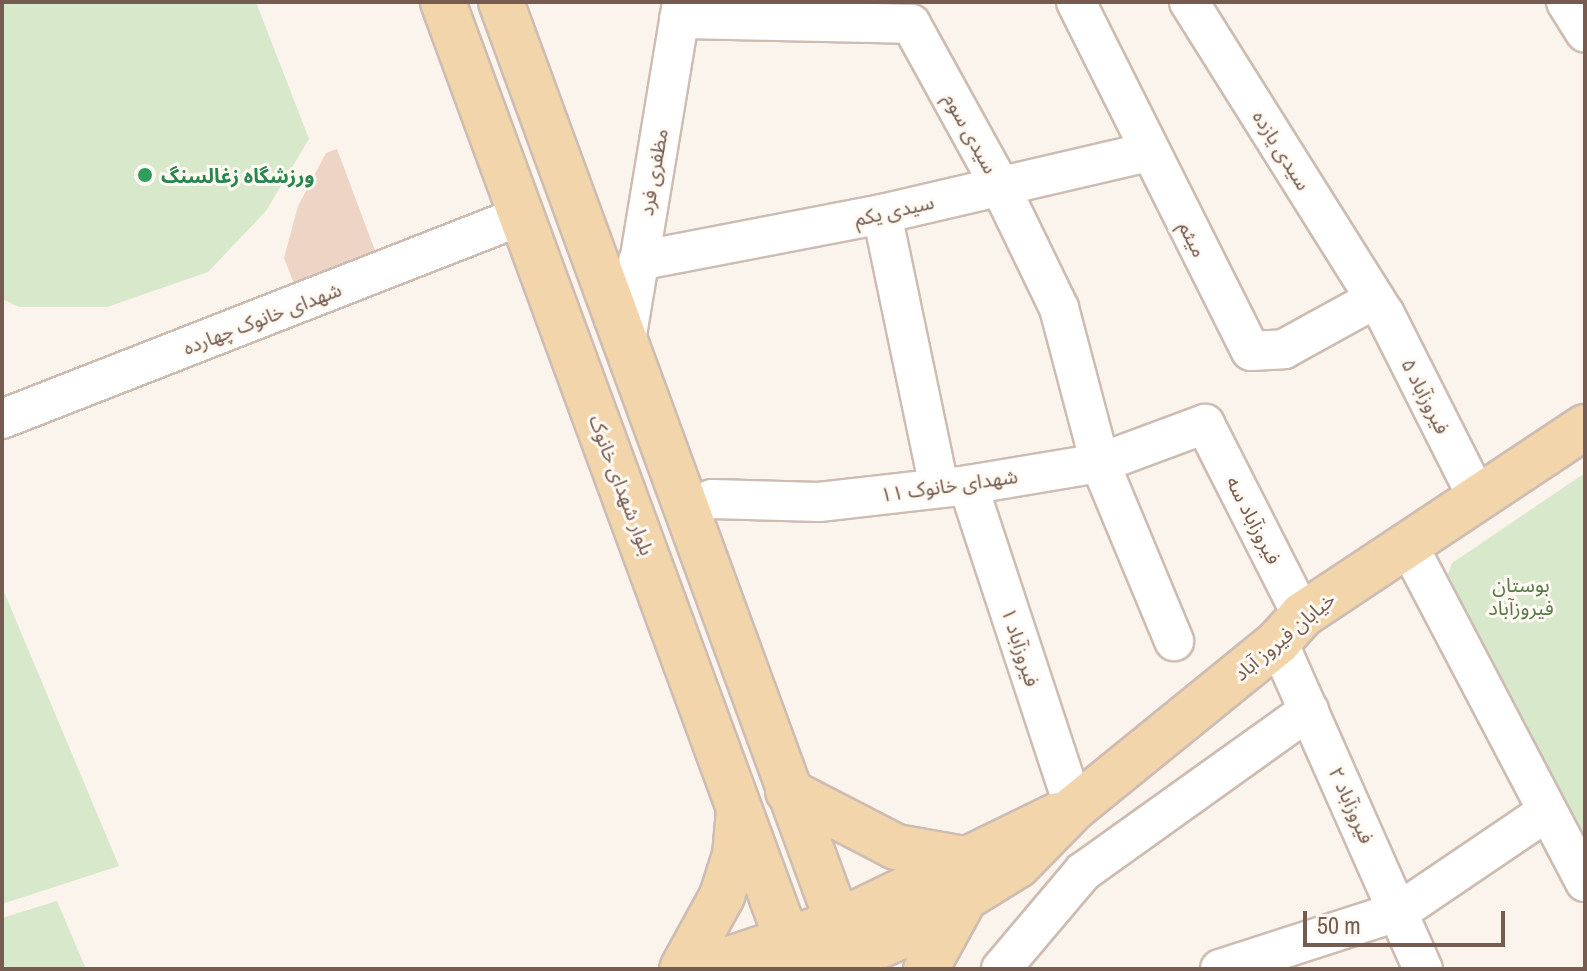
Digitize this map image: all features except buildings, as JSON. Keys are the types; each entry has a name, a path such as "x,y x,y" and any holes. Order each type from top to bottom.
{"main road":[{"name":"بلوار شهدای خانوک","path":"443,2 740,800 793,955"},
{"path":"501,2 788,791 842,956"},
{"name":"خیابان فیروز آباد","path":"700,969 793,955 842,956 1074,808 1290,629 1476,495 1585,427"},
{"path":"788,791 965,879 926,969"},
{"path":"682,969 722,896 735,855 740,800"}],"street":[{"name":"میثم","path":"1076,2 1148,152 1251,351 1284,349 1375,299"},
{"name":"سیدی یازده","path":"1189,2 1375,299"},
{"path":"1566,2 1585,32"},
{"name":"مظفری فرد","path":"626,341 681,10"},
{"name":"سیدی سوم","path":"681,10 911,24 999,184 1059,308 1100,463 1174,641"},
{"name":"سیدی یکم","path":"638,261 882,214 999,184 1148,152"},
{"name":"فیروزآباد ۱","path":"882,214 954,486 1074,808"},
{"name":"شهدای خانوک چهارده","path":"2,419 521,216"},
{"name":"فیروزآباد ۵","path":"1375,299 1476,495"},
{"name":"شهدای خانوک ۱۱","path":"686,508 712,499 819,502 954,486 1100,463 1205,424"},
{"name":"فیروزآباد سه","path":"1205,424 1290,629"},
{"path":"1407,543 1545,813 1585,882"},
{"name":"فیروزآباد ۲","path":"1290,629 1309,710 1423,969"},
{"path":"1001,969 1083,872 1309,710"},
{"path":"1220,969 1400,911 1545,813"}],"green space":[{"name":"ورزشگاه زغالسنگ","path":"2,2 256,2 309,139 266,211 208,272 107,307 19,307 2,299"},
{"name":"بوستان فیروزآباد","path":"1585,473 1585,847 1443,587 1452,563"},
{"path":"2,587 119,866 2,904"},
{"path":"57,901 86,969 2,969 2,918"}],"place":[{"name":"ورزشگاه زغالسنگ","path":"145,175"}]}
